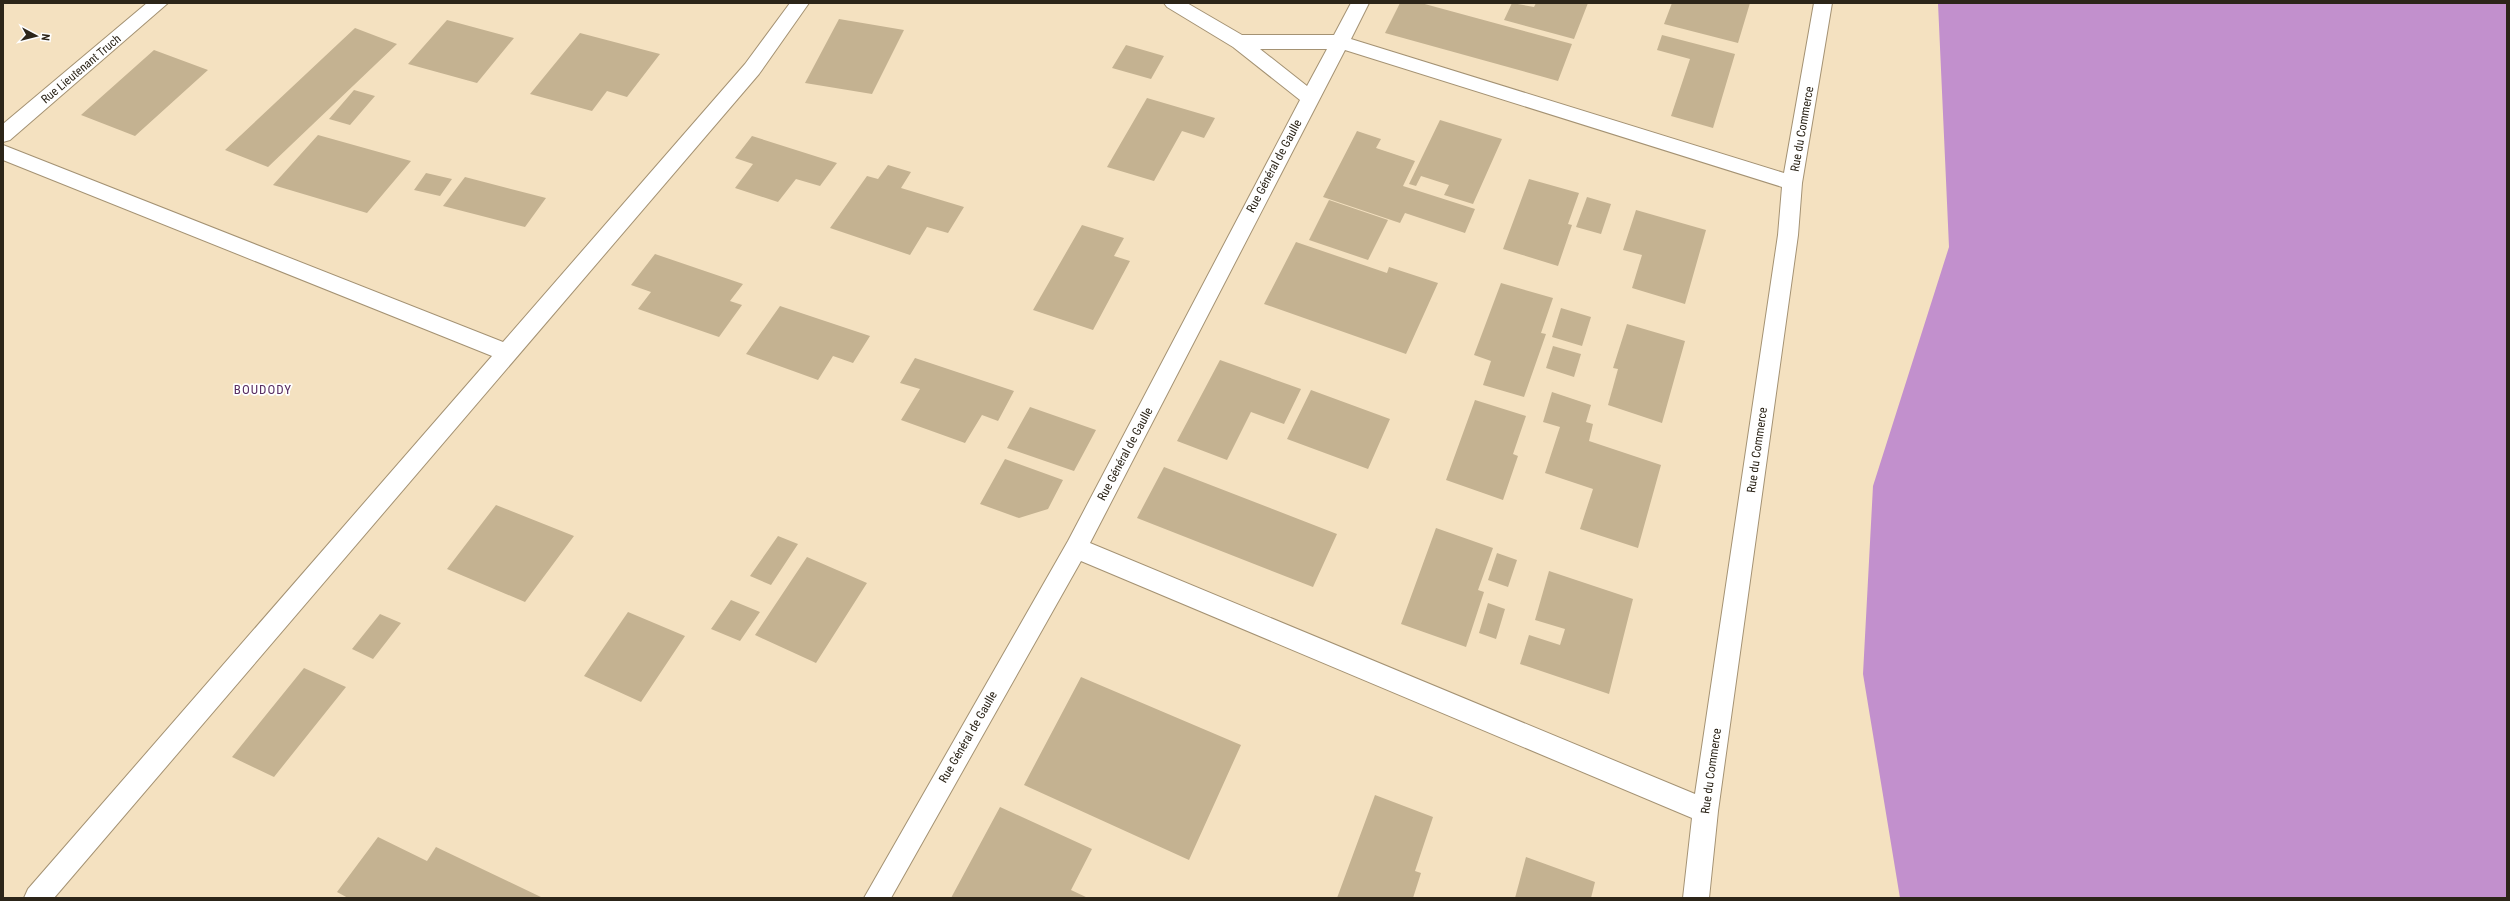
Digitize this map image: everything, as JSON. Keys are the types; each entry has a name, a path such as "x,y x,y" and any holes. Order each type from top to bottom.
{"street":[{"name":"Rue Lieutenant Truch","path":"3,135 159,3"},
{"path":"37,898 752,69 800,3"},
{"path":"1173,3 1239,42 1310,98"},
{"name":"Rue Général de Gaulle","path":"877,898 1076,548 1360,3"},
{"name":"Rue du Commerce","path":"1696,898 1705,812 1787,243 1792,183 1823,3"},
{"path":"1239,42 1340,42 1792,183"},
{"path":"3,152 507,353"},
{"path":"1076,548 1705,812"}],"shaded area":[{"path":"1938,3 2507,3 2507,898 1900,898 1863,674 1873,486 1949,247"}],"building":[{"path":"1400,3 1421,3 1572,44 1558,81 1385,33"},
{"path":"1512,3 1534,7 1536,3 1588,3 1574,39 1504,20"},
{"path":"1672,3 1750,3 1738,43 1664,24"},
{"path":"839,19 904,30 872,94 805,83"},
{"path":"447,20 514,38 477,83 408,64"},
{"path":"355,28 397,44 268,167 225,150"},
{"path":"580,33 660,54 627,97 607,91 592,111 530,94"},
{"path":"1662,35 1735,54 1713,128 1671,116 1690,59 1657,50"},
{"path":"1126,45 1164,56 1151,79 1112,68"},
{"path":"154,50 208,70 135,136 81,115"},
{"path":"354,90 375,96 350,125 329,119"},
{"path":"1147,98 1215,118 1204,138 1182,131 1154,181 1107,167"},
{"path":"1440,120 1502,139 1473,204 1444,195 1449,185 1421,176 1416,186 1409,184"},
{"path":"1357,131 1381,139 1376,148 1415,161 1403,186 1475,209 1465,233 1405,213 1400,223 1323,197"},
{"path":"318,135 411,161 367,213 273,185"},
{"path":"752,136 837,163 820,186 796,179 778,202 735,188 753,164 735,158"},
{"path":"888,165 911,172 901,188 964,207 948,233 927,227 910,255 830,228 867,176 878,179"},
{"path":"426,173 452,179 440,196 414,190"},
{"path":"465,177 546,198 525,227 443,206"},
{"path":"1529,179 1579,193 1568,224 1572,225 1558,266 1503,249"},
{"path":"1587,197 1611,204 1601,234 1576,227"},
{"path":"1329,200 1388,220 1368,260 1309,240"},
{"path":"1636,210 1706,230 1685,304 1632,288 1642,255 1623,250"},
{"path":"1082,225 1124,238 1114,256 1130,261 1093,330 1033,310"},
{"path":"1296,242 1387,273 1389,267 1438,283 1406,354 1264,304"},
{"path":"655,254 743,284 730,301 742,305 719,337 638,309 651,292 631,285"},
{"path":"1501,283 1553,298 1541,333 1546,334 1524,397 1483,385 1491,361 1474,355"},
{"path":"780,306 870,336 853,363 833,356 818,380 746,354"},
{"path":"1561,308 1591,317 1582,346 1552,337"},
{"path":"1627,324 1685,341 1662,423 1608,405 1618,369 1613,368"},
{"path":"1553,346 1581,354 1574,377 1546,368"},
{"path":"915,358 1014,391 998,421 982,415 965,443 901,420 920,389 900,383"},
{"path":"1220,360 1301,389 1284,424 1251,412 1227,460 1177,441"},
{"path":"1311,390 1390,419 1368,469 1287,439"},
{"path":"1552,392 1591,405 1586,422 1593,424 1589,441 1661,465 1638,548 1580,529 1593,489 1545,473 1560,427 1543,422"},
{"path":"1475,400 1526,416 1513,454 1518,456 1503,500 1446,480"},
{"path":"1030,407 1096,430 1074,471 1007,448"},
{"path":"1005,459 1063,480 1048,509 1019,518 980,504"},
{"path":"1164,467 1337,534 1313,587 1137,518"},
{"path":"496,505 574,536 525,602 447,569"},
{"path":"1436,528 1493,548 1478,590 1484,592 1466,647 1401,624"},
{"path":"778,536 798,544 771,585 750,576"},
{"path":"1497,553 1517,560 1508,587 1488,580"},
{"path":"807,557 867,583 816,663 755,635"},
{"path":"1549,571 1633,599 1609,694 1520,664 1529,635 1560,645 1565,629 1535,620"},
{"path":"731,600 760,612 740,641 711,629"},
{"path":"1488,603 1505,609 1496,639 1479,633"},
{"path":"628,612 685,636 641,702 584,676"},
{"path":"380,614 401,623 373,659 352,649"},
{"path":"304,668 346,687 274,777 232,757"},
{"path":"1081,677 1241,745 1189,860 1024,785"},
{"path":"1375,795 1433,817 1415,871 1421,873 1413,898 1337,898"},
{"path":"1000,807 1092,849 1071,890 1088,898 951,898"},
{"path":"378,837 427,861 436,847 543,898 348,898 337,892"},
{"path":"1526,857 1595,882 1591,898 1515,898"}],"district":[{"name":"BOUDODY","path":"263,389"}]}
